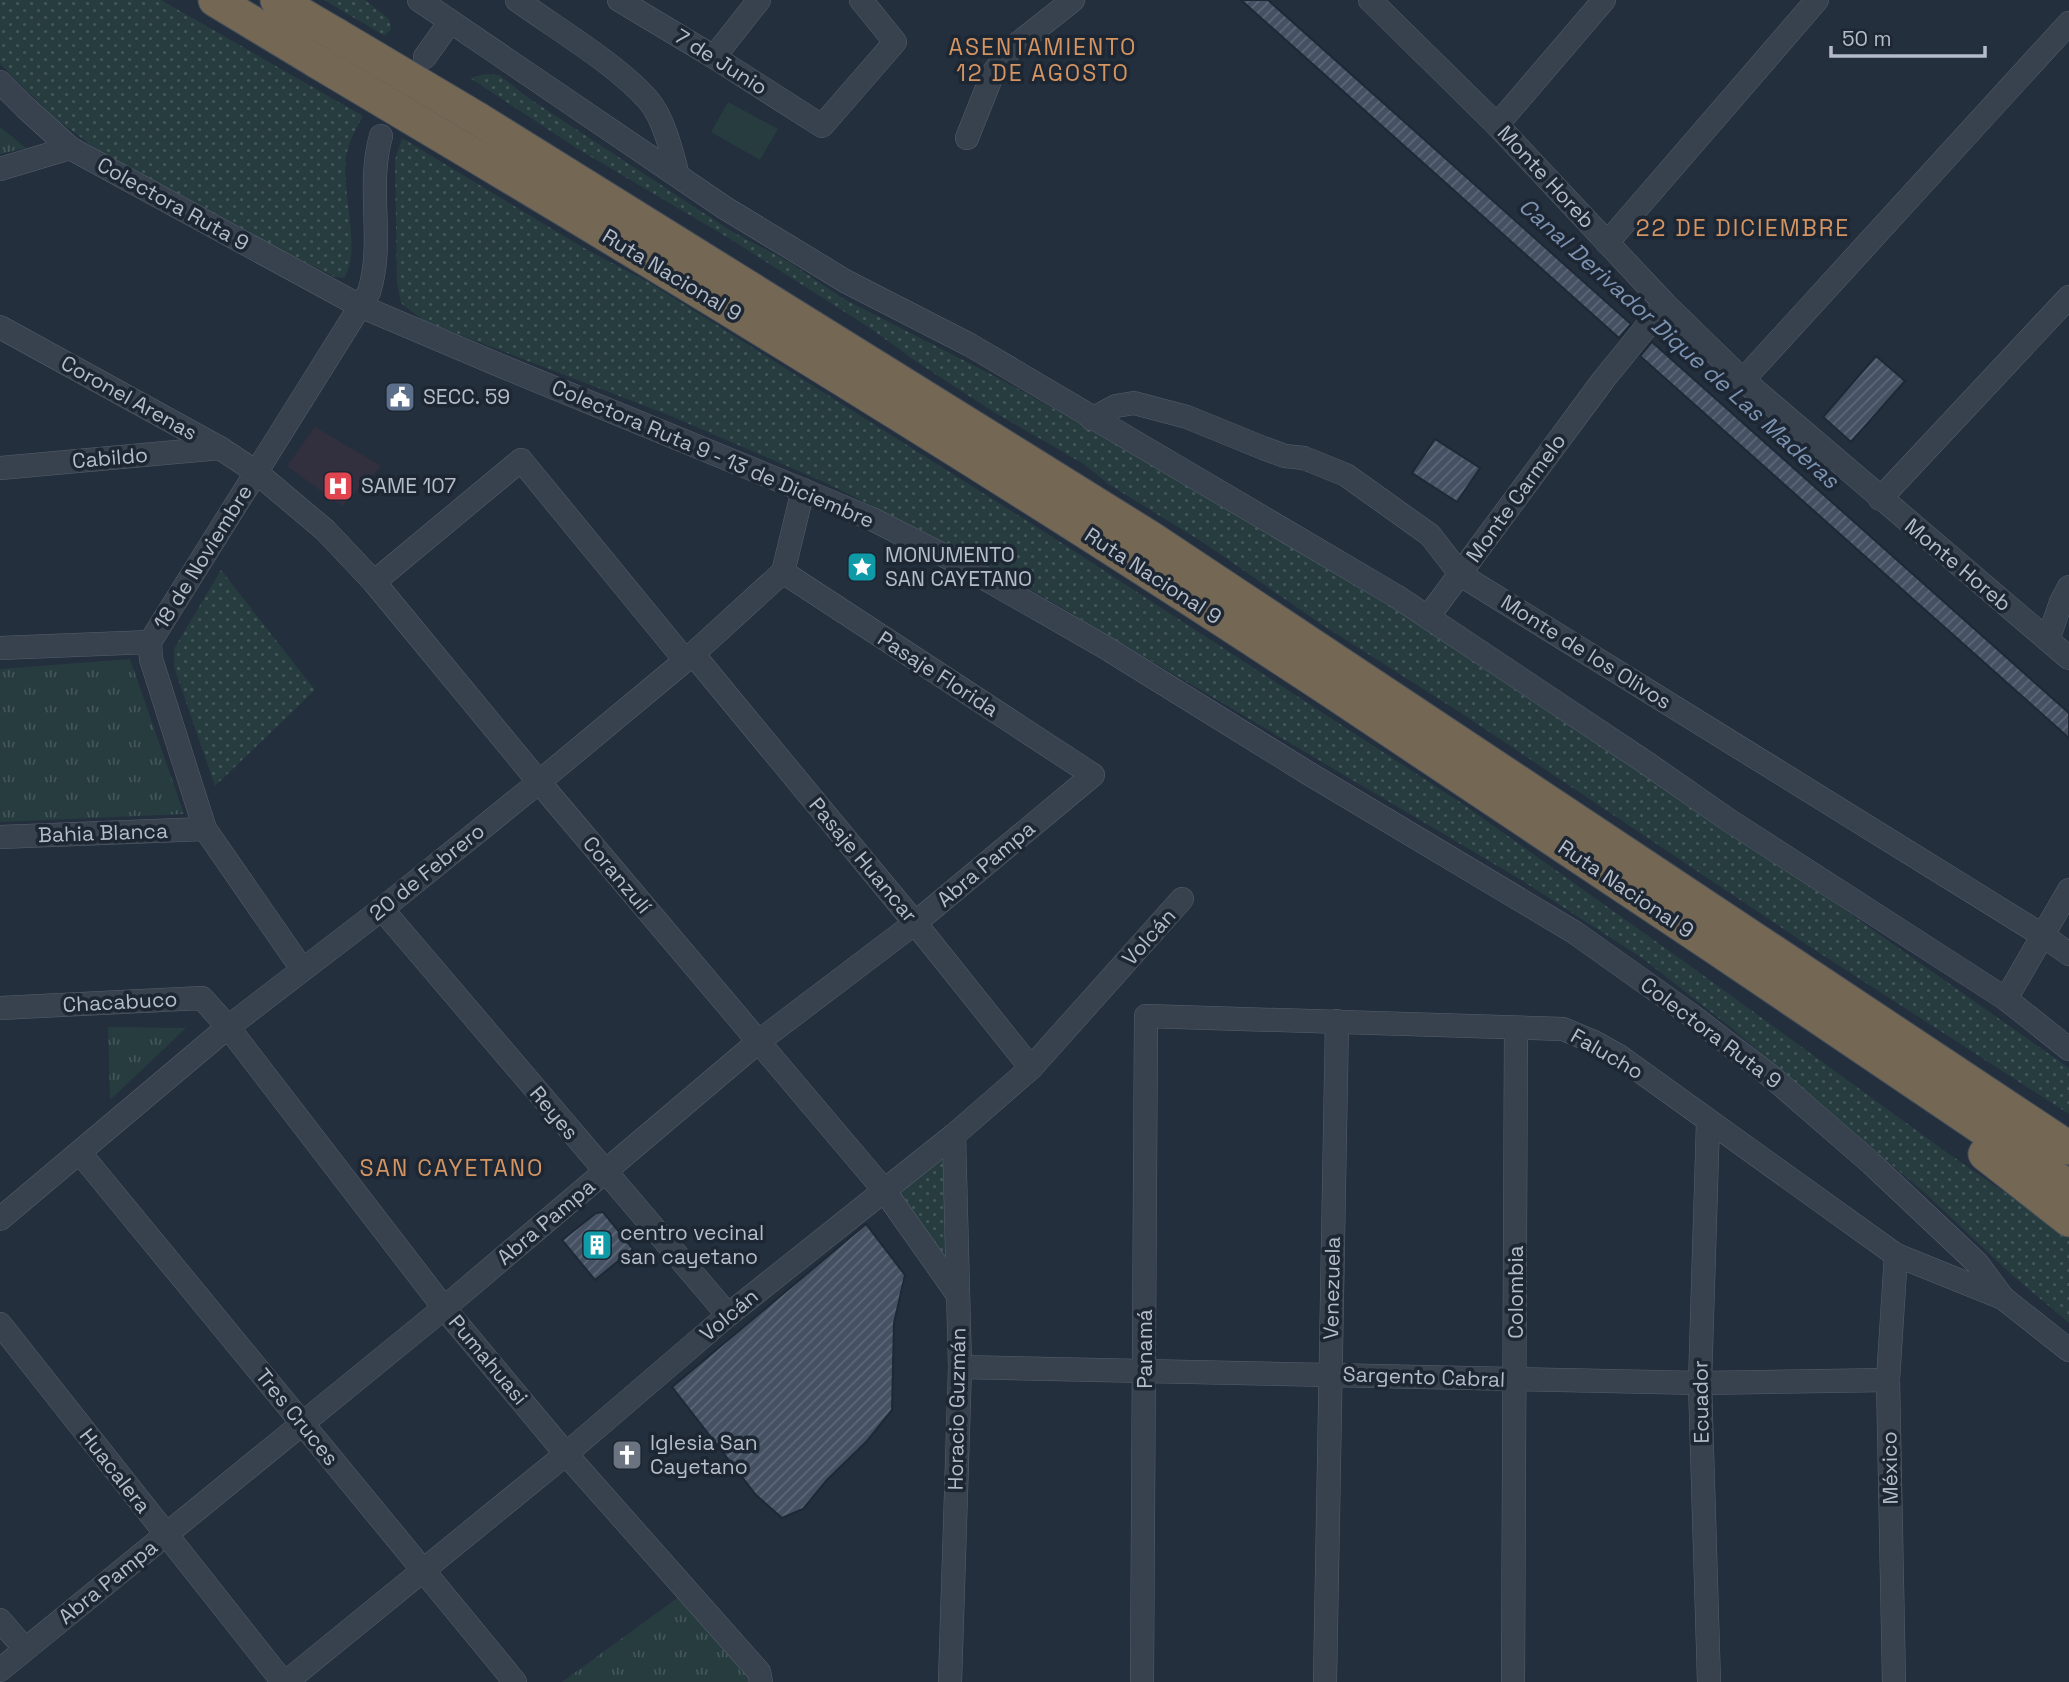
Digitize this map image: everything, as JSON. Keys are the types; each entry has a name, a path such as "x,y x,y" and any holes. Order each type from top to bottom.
{"highway":[{"name":"Ruta Nacional 9","path":"215,0 316,61 470,134 1151,538 1799,966 2069,1148"},
{"name":"Ruta Nacional 9","path":"277,0 335,34 470,134 808,357 1334,693 2069,1187"},
{"path":"1799,966 1867,995 2069,1130"},
{"path":"1806,1010 1867,1067 1917,1100 2069,1220"}],"street":[{"path":"419,0 725,208 824,268 970,345 1428,617 1730,821 2006,999 2069,1049"},
{"path":"517,0 604,62 651,103 668,140 678,176"},
{"name":"7 de Junio","path":"618,0 822,126 895,42 861,0"},
{"path":"714,57 759,0"},
{"path":"967,138 993,74 1011,49 1073,0"},
{"path":"1497,125 1604,0"},
{"path":"1607,243 1817,0"},
{"name":"Monte Horeb","path":"1377,2 1665,304 1743,380 2069,658"},
{"path":"425,57 450,22"},
{"path":"1743,380 2069,23"},
{"name":"Colectora Ruta 9","path":"0,82 70,148 360,306"},
{"name":"18 de Noviembre","path":"302,969 205,829 151,659 150,642 369,292 374,274 376,227 373,177 381,135"},
{"path":"0,169 70,148"},
{"path":"1880,499 2069,297"},
{"name":"Monte Carmelo","path":"1428,617 1604,379 1665,304"},
{"name":"Colectora Ruta 9 - 13 de Diciembre","path":"360,306 872,519 961,565 1103,646 1308,773"},
{"name":"Coronel Arenas","path":"0,327 220,448 256,472"},
{"name":"Monte de los Olivos","path":"1092,419 1116,406 1134,403 1187,417 1285,456 1304,458 1346,474 1430,535 1461,575 2069,954"},
{"name":"Cabildo","path":"0,468 220,448"},
{"name":"Pasaje Huancar","path":"374,582 522,460 915,923 1031,1068"},
{"name":"Coranzulí","path":"256,472 325,530 374,582 539,782 884,1190 958,1295"},
{"path":"783,572 803,490"},
{"name":"20 de Febrero","path":"0,1219 9,1205 80,1153 228,1027 382,909 539,782 689,657 783,572"},
{"name":"Pasaje Florida","path":"783,572 1093,775"},
{"path":"2048,640 2069,587"},
{"path":"0,648 150,642"},
{"name":"Colectora Ruta 9","path":"1308,773 1574,932 1691,1015 1773,1078 1871,1163 1977,1263 2003,1298 2069,1350"},
{"name":"Abra Pampa","path":"0,1670 444,1308 758,1042 915,923 1093,775"},
{"name":"Bahia Blanca","path":"0,836 205,829"},
{"path":"2006,999 2069,890"},
{"name":"Volcán","path":"285,1682 566,1454 728,1315 954,1135 1031,1068 1182,899"},
{"name":"Reyes","path":"382,909 728,1315"},
{"name":"Chacabuco","path":"0,1008 201,998 228,1027"},
{"name":"Falucho","path":"1146,1016 1563,1029 1619,1056 1896,1255 2003,1298"},
{"name":"Panamá","path":"1142,1682 1146,1016"},
{"name":"Venezuela","path":"1325,1682 1337,1021"},
{"name":"Pumahuasi","path":"228,1027 444,1308 566,1454 759,1672 761,1682"},
{"name":"Colombia","path":"1513,1682 1516,1028"},
{"name":"Ecuador","path":"1708,1122 1700,1383 1709,1682"},
{"name":"Horacio Guzmán","path":"950,1682 960,1367 954,1135"},
{"name":"Tres Cruces","path":"80,1153 515,1682"},
{"name":"México","path":"1894,1682 1888,1380 1896,1255"},
{"name":"Huacalera","path":"0,1324 165,1535 285,1682"},
{"name":"Sargento Cabral","path":"960,1367 1700,1383 1888,1380"},
{"path":"0,1620 25,1649"}],"shaded area":[{"name":"SAME 107","path":"315,427 381,466 342,506 287,466"}],"green space":[{"path":"0,0 161,0 363,116 347,152 345,167 351,252 344,278 335,277 253,236 106,156 56,119 0,64"},
{"path":"324,0 365,0 389,19 391,29 385,36"},
{"path":"485,74 499,75 530,99 731,231 789,262 844,299 1004,381 1335,566 1714,818 2069,1068 2069,1114 1815,950 1461,713 1321,624 1204,543 1110,485 1082,463 992,411 870,328 727,237 578,149 470,78"},
{"path":"728,102 778,129 760,160 711,132"},
{"path":"0,127 26,148 0,154"},
{"path":"402,138 717,325 1054,538 1463,804 1942,1149 2069,1237 2069,1323 2011,1274 1926,1194 1729,1026 1642,958 1523,881 1052,602 939,539 824,482 666,414 424,321 401,303 397,284 395,160"},
{"path":"221,570 315,690 215,786 174,667 174,649"},
{"path":"130,659 184,814 0,822 0,669"},
{"path":"108,1027 186,1028 110,1100"},
{"path":"944,1159 945,1259 898,1193"},
{"path":"680,1596 753,1673 752,1682 562,1682"}],"building":[{"path":"1241,0 1268,0 1631,324 1619,338"},
{"path":"1652,342 2069,713 2069,738 1640,356"},
{"path":"1876,356 1905,381 1851,442 1823,417"},
{"path":"1435,439 1480,468 1457,502 1412,473"},
{"name":"centro vecinal san cayetano","path":"603,1212 633,1249 595,1280 562,1240 596,1213"},
{"path":"866,1224 905,1275 894,1323 892,1410 867,1441 827,1480 803,1509 782,1518 756,1495 672,1387"}],"place":[{"name":"SECC. 59","path":"400,397"},
{"name":"SAME 107","path":"338,486"},
{"name":"MONUMENTO SAN CAYETANO","path":"862,567"},
{"name":"centro vecinal san cayetano","path":"597,1245"},
{"name":"Iglesia San Cayetano","path":"627,1455"}],"district":[{"name":"ASENTAMIENTO 12 DE AGOSTO","path":"1043,60"},
{"name":"22 DE DICIEMBRE","path":"1743,228"},
{"name":"SAN CAYETANO","path":"452,1168"}],"water label":[{"name":"Canal Derivador Dique de Las Maderas","path":"1679,343"}]}
